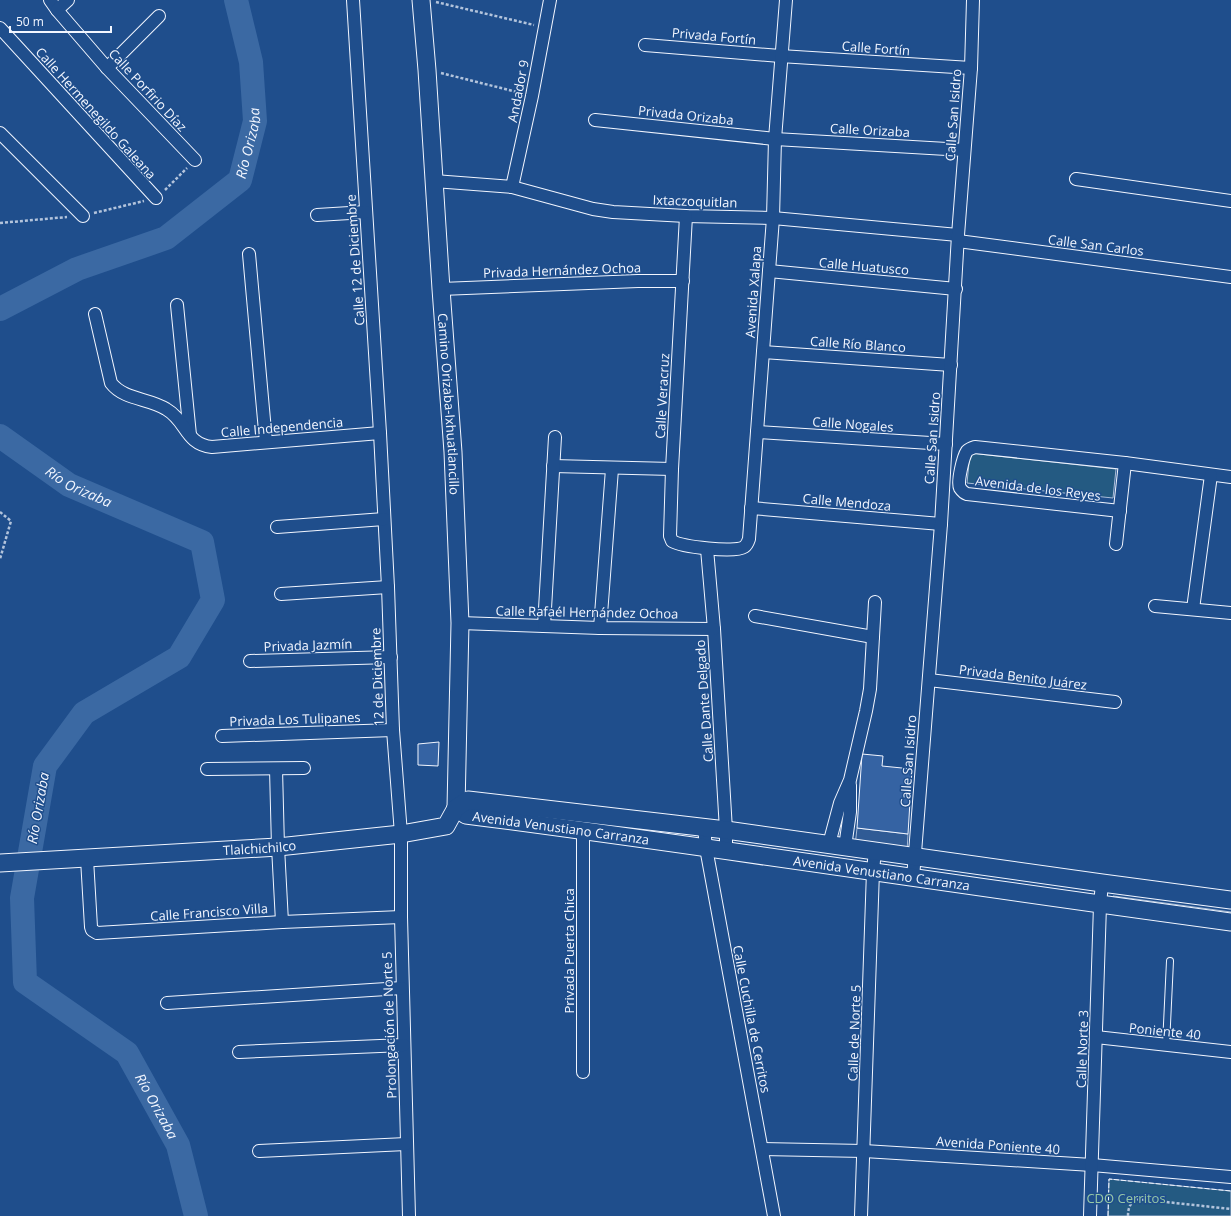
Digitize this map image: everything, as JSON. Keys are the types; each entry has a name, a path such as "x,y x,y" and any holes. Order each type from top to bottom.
{"street":[{"path":"53,5 68,0"},
{"name":"Calle 12 de Diciembre","path":"353,0 384,519"},
{"name":"Camino Orizaba-Ixhuatlancillo","path":"421,0 454,452 460,623 456,808"},
{"name":"Andador 9","path":"512,187 532,96 550,0"},
{"name":"Avenida Xalapa","path":"707,549 740,548 746,545 749,539 773,218 775,139 780,56 786,0"},
{"name":"Calle San Isidro","path":"913,878 941,524 973,0"},
{"name":"Calle Porfirio Díaz","path":"53,5 107,68 195,160"},
{"path":"107,68 159,16"},
{"name":"Calle Hermenegildo Galeana","path":"0,28 156,198"},
{"name":"Privada Fortín","path":"645,45 780,56"},
{"name":"Calle Fortín","path":"780,56 970,68"},
{"name":"Privada Orizaba","path":"595,120 775,139"},
{"path":"0,133 83,216"},
{"name":"Calle Orizaba","path":"775,139 964,150"},
{"path":"1076,179 1231,201"},
{"name":"Ixtaczoquitlan","path":"434,181 512,187 593,209 613,212 686,216 773,218 958,238"},
{"path":"317,215 366,212"},
{"name":"Calle Veracruz","path":"686,216 672,469 671,540 677,544 707,549"},
{"name":"Calle San Carlos","path":"958,238 1231,277"},
{"path":"249,254 266,442"},
{"name":"Calle Huatusco","path":"769,272 956,289"},
{"name":"Privada Hernández Ochoa","path":"441,289 638,280 683,281"},
{"path":"177,305 190,436"},
{"path":"95,314 112,383 116,389 122,393 158,404 168,409 176,416 190,436"},
{"name":"Calle Río Blanco","path":"763,352 951,365"},
{"name":"Calle Nogales","path":"757,432 946,444"},
{"name":"Calle Independencia","path":"190,436 195,442 203,446 212,447 380,433"},
{"path":"544,626 555,437"},
{"name":"Avenida de los Reyes","path":"1120,511 971,495 963,492 960,489 959,484 964,456 967,451 975,447 1125,463 1231,477"},
{"path":"1116,544 1125,463"},
{"path":"553,466 672,469"},
{"path":"600,628 612,468"},
{"path":"1193,609 1211,475"},
{"name":"Calle Mendoza","path":"751,508 941,524"},
{"path":"277,527 384,519"},
{"name":"12 de Diciembre","path":"384,519 393,730 401,834"},
{"name":"Calle Dante Delgado","path":"707,549 714,629 726,851"},
{"path":"281,594 388,587"},
{"path":"837,846 838,809 850,780 870,689 875,602"},
{"path":"1156,606 1231,613"},
{"path":"755,616 873,638"},
{"name":"Calle Rafaél Hernández Ochoa","path":"460,623 600,628 714,629"},
{"name":"Privada Jazmín","path":"250,661 391,657"},
{"name":"Privada Benito Juárez","path":"929,680 1115,702"},
{"name":"Privada Los Tulipanes","path":"222,736 393,730"},
{"path":"207,769 304,768"},
{"path":"276,769 282,922"},
{"path":"837,846 850,812 850,780"},
{"name":"Avenida Venustiano Carranza","path":"1231,900 704,827 468,800 456,808 466,815 583,830 1100,905 1231,922"},
{"name":"Tlalchichilco","path":"8,863 278,847 401,834 446,826 456,808"},
{"name":"Calle Cuchilla de Cerritos","path":"704,827 706,848 774,1216"},
{"name":"Privada Puerta Chica","path":"583,830 583,1072"},
{"name":"Prolongación de Norte 5","path":"401,834 400,917 409,1216"},
{"name":"Calle de Norte 5","path":"861,1216 875,850"},
{"name":"Calle Francisco Villa","path":"87,859 91,927 92,930 97,933 282,922 400,917"},
{"name":"Calle Norte 3","path":"1090,1216 1100,905 1102,883"},
{"path":"167,1003 402,988"},
{"name":"Poniente 40","path":"1096,1037 1231,1052"},
{"path":"238,1052 404,1045"},
{"path":"259,1151 406,1144"},
{"name":"Avenida Poniente 40","path":"762,1149 864,1151 1092,1165 1231,1177"}],"lane":[{"path":"1166,1045 1170,962"}],"path":[{"path":"428,0 544,27"},
{"path":"427,70 532,96"},
{"path":"0,223 83,216 156,198 195,160"},
{"path":"0,512 11,521 0,559"},
{"path":"1128,1216 1129,1207 1134,1200 1138,1199 1231,1209"}],"green space":[{"path":"970,453 1116,469 1113,498 967,483"},
{"path":"1113,896 1231,912 1231,915 1113,899"},
{"name":"CDO Cerritos","path":"1109,1179 1231,1191 1231,1216 1108,1216"}],"shaded area":[{"path":"857,828 908,834 907,852 855,846"}],"building":[{"path":"439,742 438,766 418,765 418,744"},
{"path":"862,754 883,756 882,766 912,769 908,834 857,828"}],"waterway":[{"name":"Río Orizaba","path":"0,309 77,269 166,238 240,180 255,121 251,62 236,0"},
{"name":"Río Orizaba","path":"0,436 69,485 202,542 213,600 179,657 84,713 45,766 22,898 25,982 127,1053 178,1145 196,1216"}],"fence":[{"path":"1108,1216 1109,1179 1231,1191"}]}
